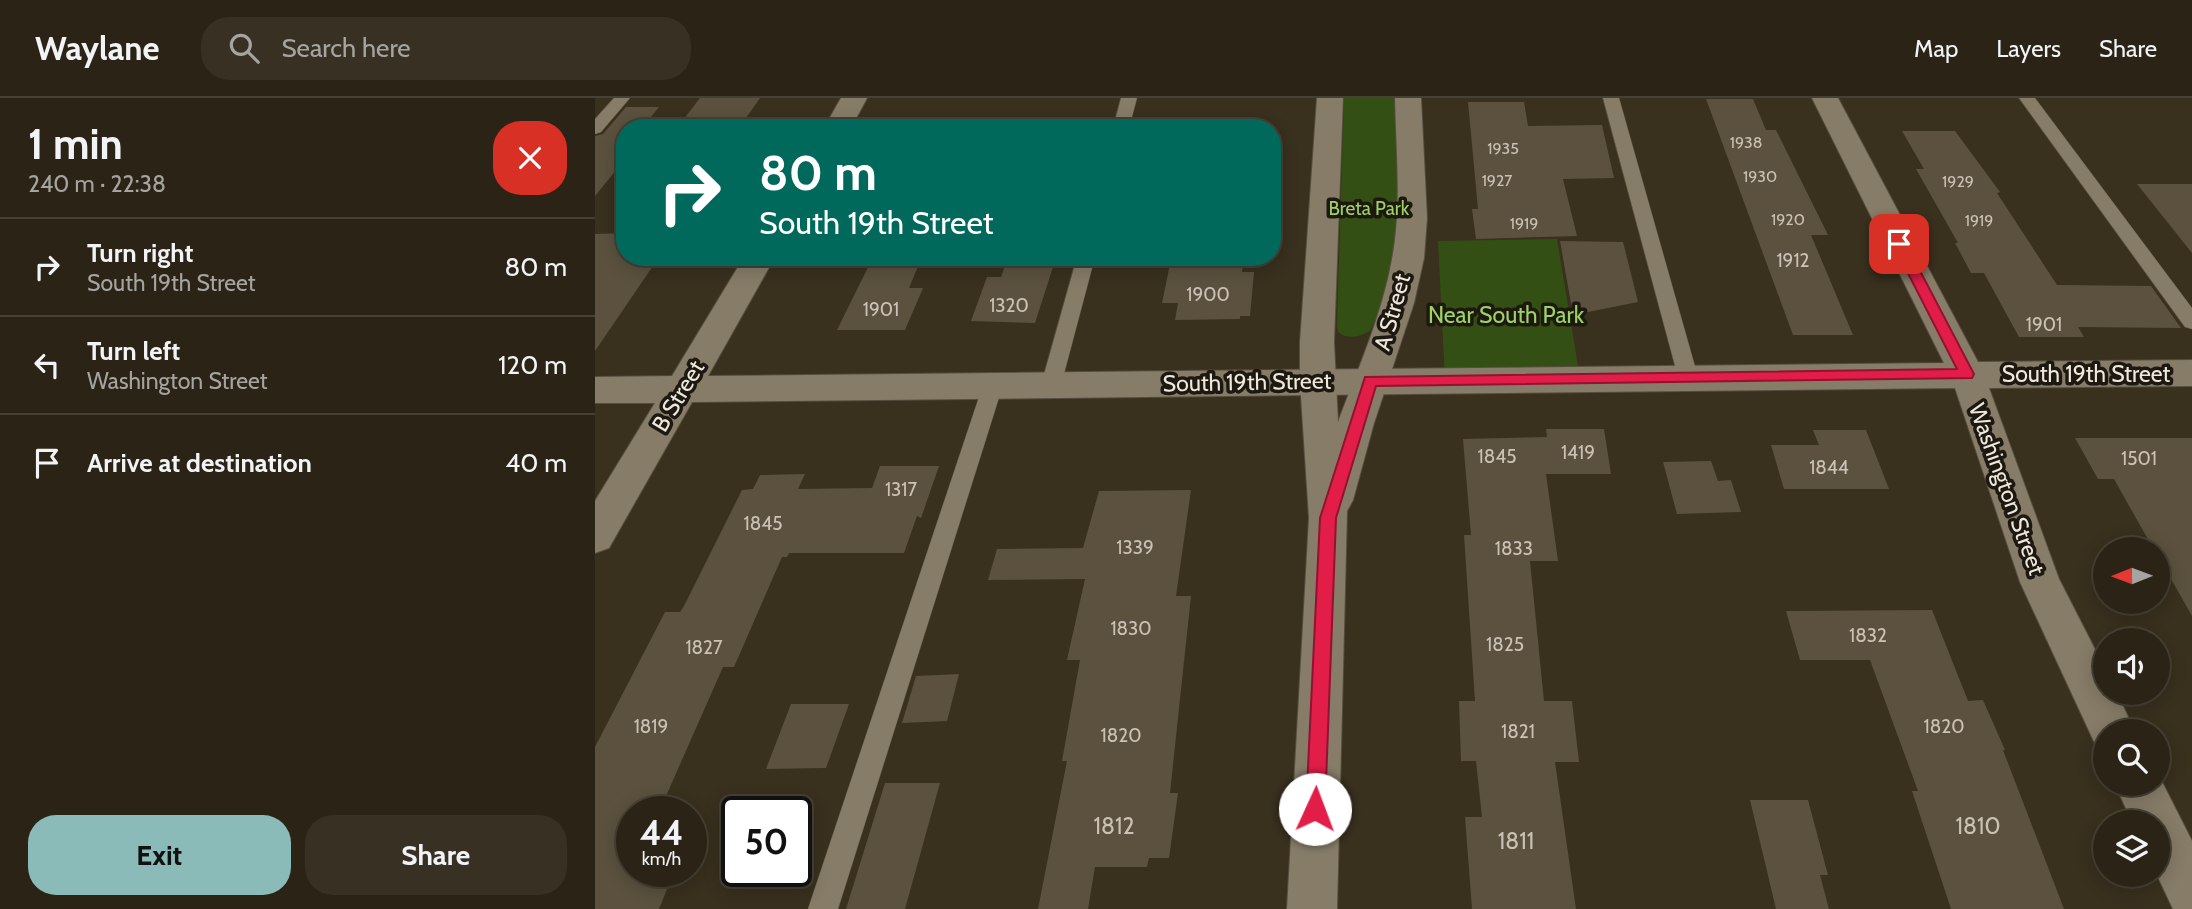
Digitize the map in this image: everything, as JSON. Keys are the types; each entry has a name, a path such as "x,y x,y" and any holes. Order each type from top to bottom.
{"street":[{"path":"842,119 855,98"},
{"name":"A Street","path":"1312,909 1328,518 1317,382 1330,98"},
{"name":"A Street","path":"1328,518 1370,380 1398,303 1408,258 1412,218 1408,98"},
{"name":"Washington Street","path":"1825,98 1966,374 2040,582 2107,719"},
{"name":"B Street","path":"595,536 755,266"},
{"name":"South 19th Street","path":"595,390 2192,373"},
{"path":"2170,849 2192,894"}],"lane":[{"path":"595,130 622,98"},
{"path":"1123,119 1129,98"},
{"path":"1611,98 1688,377"},
{"path":"2027,98 2192,322"},
{"path":"1051,385 1084,266"},
{"path":"823,909 993,385"}],"green space":[{"name":"Breta Park","path":"1344,98 1396,98 1397,217 1390,275 1382,304 1370,331 1354,337 1338,332 1337,326"},
{"name":"Near South Park","path":"1557,239 1580,378 1445,380 1438,241"}],"building":[{"path":"700,98 760,98 745,119 684,119"},
{"path":"1706,99 1753,99 1766,130 1776,130 1828,235 1811,235 1853,335 1793,335"},
{"path":"1468,102 1524,102 1528,126 1602,125 1614,178 1563,179 1577,236 1476,239 1472,209 1478,209"},
{"path":"626,107 659,107 649,119 616,119 616,170 595,196 595,136 603,134"},
{"path":"1902,131 1955,131 2000,192 1997,193 2057,285 2151,286 2181,328 2078,327 2084,337 2019,337 1984,273 1971,273 1955,243 1958,243 1916,169 1924,169"},
{"path":"2137,184 2192,184 2192,253"},
{"path":"616,233 616,266 653,266 595,351 595,234"},
{"path":"1560,241 1623,242 1638,302 1573,315"},
{"path":"869,266 918,266 909,288 923,288 905,330 837,330"},
{"path":"1005,266 1053,266 1035,323 971,321 987,277 1001,277"},
{"path":"1170,266 1243,266 1242,272 1254,272 1250,316 1240,316 1240,319 1175,320 1178,303 1162,303"},
{"path":"1546,429 1604,429 1611,474 1546,474 1558,561 1530,561 1544,701 1572,701 1579,762 1555,762 1576,909 1472,909 1465,817 1482,817 1476,761 1461,761 1459,701 1475,701 1464,535 1471,535 1463,439 1547,437"},
{"path":"1813,430 1866,430 1889,489 1784,489 1771,445 1819,445"},
{"path":"2075,438 2192,438 2192,616 2170,577 2170,537 2147,537 2114,479 2098,479"},
{"path":"1711,461 1718,481 1731,480 1741,512 1677,514 1663,462"},
{"path":"880,466 939,466 921,518 917,516 904,553 789,553 787,557 782,557 734,667 723,667 666,796 616,796 616,887 668,887 659,909 595,909 595,747 665,612 680,612 684,606 742,490 753,489 760,475 805,474 798,489 872,488"},
{"path":"1191,490 1176,596 1191,596 1170,793 1178,793 1169,858 1149,858 1147,867 1095,867 1088,909 1038,909 1067,761 1062,761 1080,660 1067,660 1085,579 988,580 997,549 1083,548 1099,491"},
{"path":"1932,610 1968,701 1983,700 2005,750 2064,909 1951,909 1912,791 1918,791 1870,660 1800,660 1786,611"},
{"path":"959,674 947,721 902,723 916,676"},
{"path":"791,704 849,704 826,768 766,769"},
{"path":"885,783 940,783 905,909 846,909"},
{"path":"1750,800 1808,800 1828,875 1820,875 1829,909 1776,909"}],"route":[{"path":"1315,809 1328,518 1370,380 1966,374 1899,244"}]}
